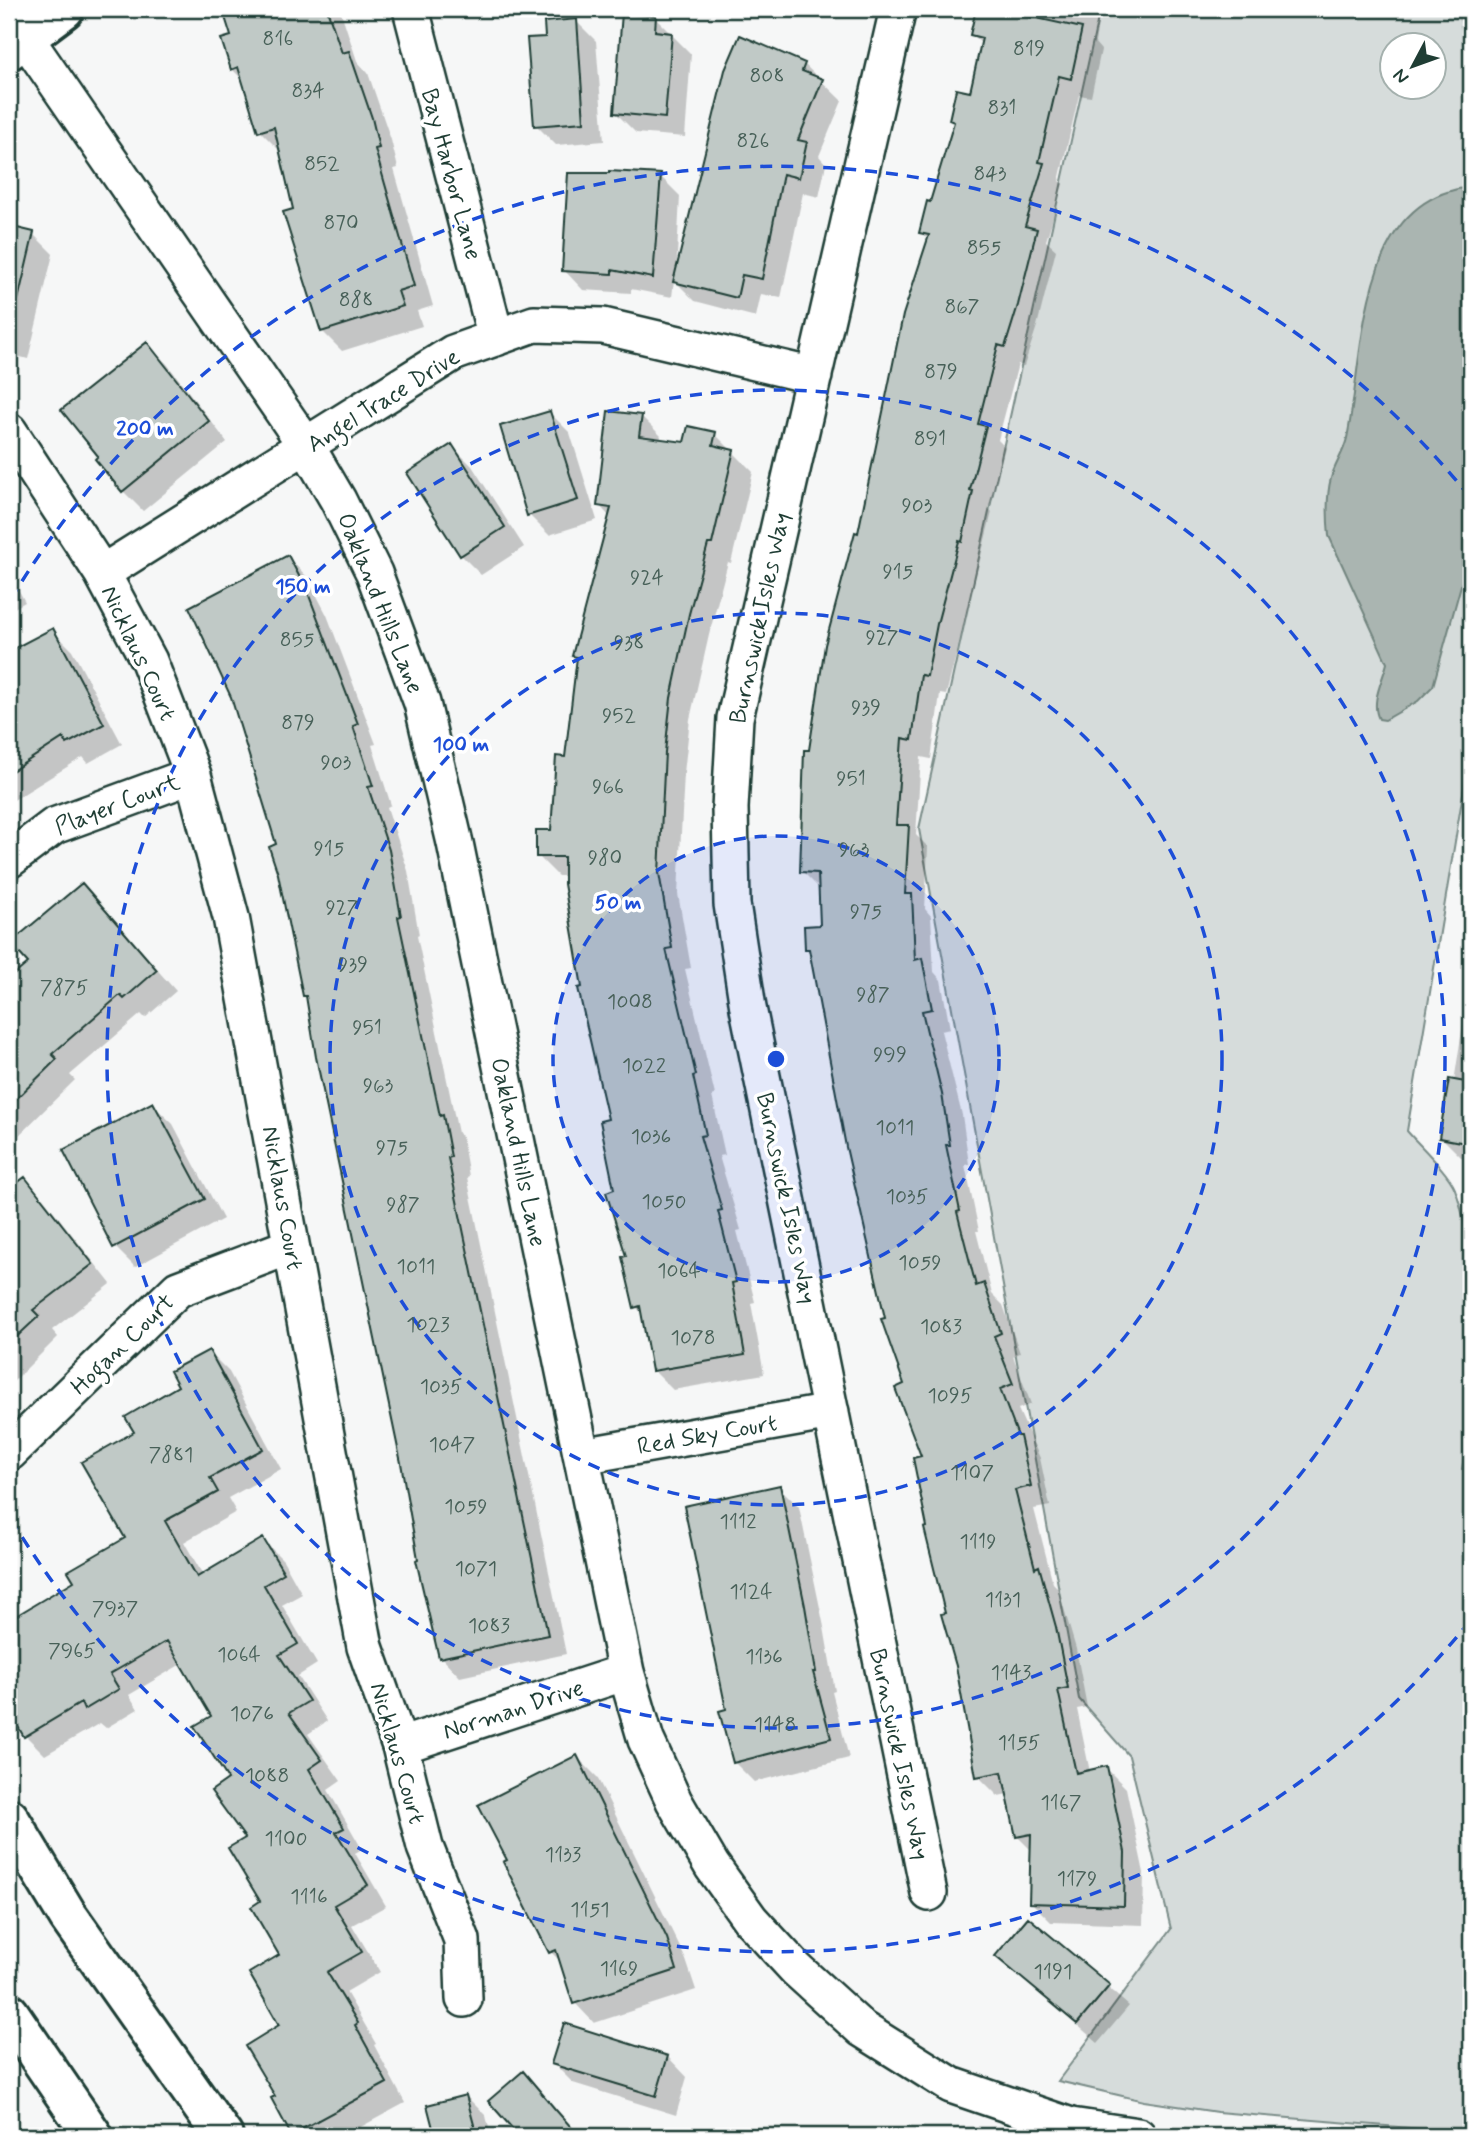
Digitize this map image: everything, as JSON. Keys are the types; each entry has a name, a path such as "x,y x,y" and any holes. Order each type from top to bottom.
{"street":[{"path":"14,34 64,9"},
{"name":"Bay Harbor Lane","path":"411,9 496,338"},
{"name":"Burnswick Isles Way","path":"898,9 735,718 730,808 732,904 751,1022 929,1893"},
{"name":"Oakland Hills Lane","path":"14,34 307,447 338,500 374,573 422,703 458,857 626,1672 646,1740 674,1801 712,1866 768,1939 862,2029 951,2085 1071,2126 1138,2136"},
{"name":"Angel Trace Drive","path":"102,573 307,447 453,353 534,324 603,326 814,376"},
{"name":"Nicklaus Court","path":"9,431 102,573 149,661 193,775 231,917 365,1647 400,1746 425,1847 462,1940 464,1999"},
{"name":"Player Court","path":"9,860 54,826 193,775"},
{"name":"Hogan Court","path":"9,1454 178,1289 291,1246"},
{"name":"Red Sky Court","path":"582,1456 831,1412"},
{"name":"Norman Drive","path":"400,1746 626,1672"},
{"path":"9,1818 68,1916 223,2136"},
{"path":"9,2013 93,2136"}],"shaded area":[{"path":"1100,9 1471,9 1471,745 1407,1131 1440,1167 1455,1189 1463,1218 1472,1288 1470,1404 1462,1469 1471,1471 1471,2133 1217,2112 1144,2101 1058,2081 1171,1929 1129,1756 1079,1699 919,829"},
{"path":"1459,9 1471,9 1471,92"},
{"path":"1471,187 1471,549 1433,686 1418,701 1385,720 1379,719 1376,705 1378,691 1387,663 1329,536 1329,485 1347,438 1364,325 1373,285 1386,249 1406,219 1433,197"}],"building":[{"path":"251,9 327,9 342,53 349,51 372,118 379,148 375,149 414,286 398,291 403,306 321,332 283,212 293,209 274,127 258,132 238,67 231,70 221,39 231,36 225,17"},
{"path":"976,9 995,9 1082,28 1071,79 1059,76 1039,162 1044,163 1025,226 1037,229 1018,305 1005,347 998,345 978,424 986,426 970,490 973,491 962,542 959,541 937,624 927,676 921,675 912,740 902,738 896,825 909,825 905,894 912,894 915,960 922,958 932,1009 922,1011 942,1094 950,1145 946,1145 960,1211 957,1212 976,1286 984,1283 1001,1333 994,1336 1013,1384 1000,1389 1020,1436 1031,1486 1015,1490 1035,1568 1039,1566 1056,1627 1068,1688 1058,1690 1076,1773 1107,1766 1125,1852 1124,1906 1029,1903 1031,1834 1016,1837 1002,1772 976,1777 956,1666 941,1614 945,1613 924,1528 927,1527 913,1458 921,1456 895,1388 904,1384 881,1319 885,1318 846,1147 809,949 805,949 804,926 820,925 818,873 800,872 804,750 809,750 825,645 855,532 858,533 903,315 929,235 919,233 927,201 930,202 954,122 949,120 956,89 970,92 982,38 970,35"},
{"path":"622,13 656,16 655,31 672,33 665,118 614,113"},
{"path":"577,19 584,122 534,126 527,38 545,37 544,22"},
{"path":"740,35 805,63 802,71 823,79 798,140 807,142 799,178 783,174 762,279 742,275 737,298 673,282 725,70"},
{"path":"609,171 661,174 653,278 612,270 612,274 562,271 568,173"},
{"path":"9,226 34,232 18,300 9,299"},
{"path":"147,342 209,421 122,492 95,459 98,456 61,410"},
{"path":"550,411 578,500 527,516 500,426"},
{"path":"608,411 642,415 639,436 684,442 688,426 716,432 713,445 734,450 712,544 708,544 689,614 671,698 665,752 659,873 672,948 666,949 696,1075 693,1076 706,1135 700,1136 722,1210 718,1211 736,1282 732,1283 745,1355 652,1371 640,1306 634,1308 622,1257 626,1256 606,1192 614,1189 600,1121 608,1119 578,988 582,987 564,884 564,857 536,857 536,830 551,830 556,756 565,757 577,657 572,656 611,508 597,506"},
{"path":"452,444 505,527 460,556 407,473"},
{"path":"288,555 308,593 358,724 353,726 373,786 368,787 389,850 401,916 398,917 440,1116 443,1115 451,1157 448,1158 548,1635 439,1658 416,1560 418,1559 401,1463 316,1057 306,996 303,996 278,874 269,847 276,844 231,697 189,607"},
{"path":"53,628 104,724 67,744 63,738 9,773 9,651"},
{"path":"82,883 157,970 124,999 120,995 52,1054 57,1059 9,1106 9,979 28,963 10,943"},
{"path":"1449,1079 1471,1083 1471,1144 1439,1138"},
{"path":"153,1102 205,1199 113,1248 63,1150"},
{"path":"25,1177 93,1264 33,1310 39,1316 9,1344 9,1189"},
{"path":"209,1350 263,1449 210,1478 218,1492 165,1521 197,1577 263,1538 284,1573 264,1585 298,1644 279,1655 309,1701 289,1713 322,1760 309,1769 344,1828 336,1832 368,1885 334,1905 362,1952 327,1972 358,2023 355,2025 387,2083 291,2135 271,2098 275,2096 245,2046 279,2025 249,1973 279,1955 251,1907 260,1901 228,1848 245,1838 211,1791 228,1779 194,1726 211,1716 167,1641 110,1674 119,1689 84,1710 81,1703 24,1737 9,1711 9,1620 74,1581 68,1571 125,1538 81,1462 134,1432 125,1417 178,1386 170,1371"},
{"path":"780,1485 805,1606 816,1672 813,1672 831,1738 733,1763 719,1711 726,1709 684,1506"},
{"path":"577,1755 667,1938 677,1970 573,2004 556,1950 549,1953 503,1862 507,1860 478,1805"},
{"path":"1028,1917 1110,1985 1077,2024 995,1956"},
{"path":"564,2023 668,2056 656,2096 551,2064"},
{"path":"523,2071 579,2136 519,2136 488,2101"},
{"path":"466,2095 477,2136 435,2136 427,2105"}]}
